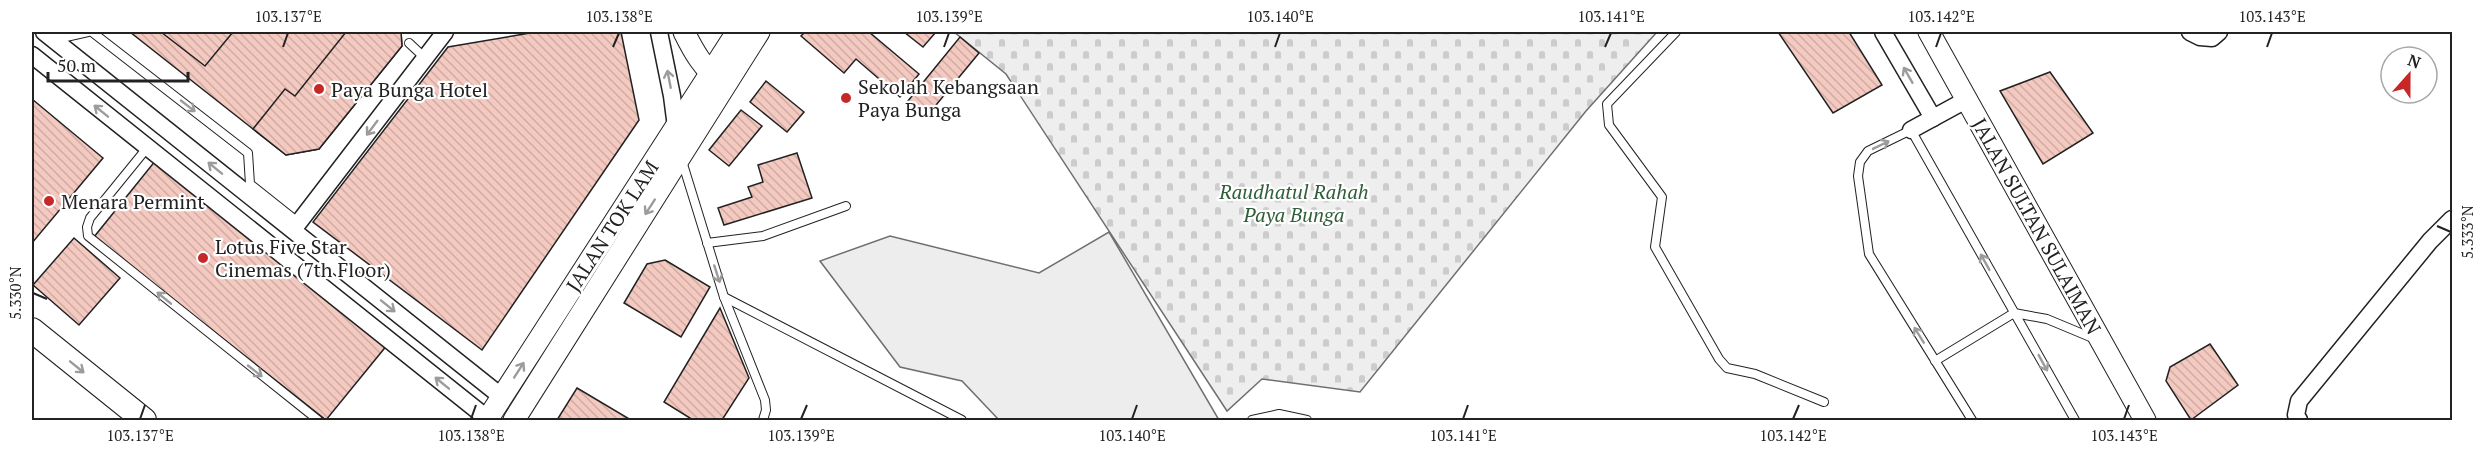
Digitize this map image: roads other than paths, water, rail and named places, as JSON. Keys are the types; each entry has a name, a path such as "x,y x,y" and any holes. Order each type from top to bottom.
{"main road":[{"path":"32,330 144,420"}],"street":[{"path":"44,32 296,226 502,397"},
{"path":"296,226 445,32"},
{"path":"659,32 672,96 675,127"},
{"path":"684,32 692,49 718,79"},
{"name":"JALAN TOK LAM","path":"514,420 681,158 737,32"},
{"name":"JALAN TOK LAM","path":"488,420 675,127 759,32"},
{"path":"1883,32 1933,118"},
{"name":"JALAN SULTAN SULAIMAN","path":"1929,32 2145,420"},
{"path":"2190,32 2199,37 2212,38 2219,32"},
{"path":"32,55 488,420"},
{"path":"1911,130 1966,100"},
{"path":"2299,420 2296,415 2299,401 2430,241 2452,219"}],"lane":[{"path":"60,32 66,37 90,32 248,153 250,184 296,226"},
{"path":"1676,32 1607,104 1609,126 1662,196 1655,248 1719,359 1727,368 1755,374 1824,402"},
{"path":"409,44 425,58"},
{"path":"1972,420 1869,254 1858,176 1860,162 1868,151 1911,130 2075,420"},
{"path":"147,147 90,218 87,227 88,236 318,420"},
{"path":"681,158 724,297 765,400 766,410 763,420"},
{"path":"707,243 763,236 846,206"},
{"path":"724,297 962,420"},
{"path":"1935,361 2014,312 2047,319 2101,341"},
{"path":"1252,420 1279,414 1307,420"}],"place":[{"name":"Paya Bunga Hotel","path":"319,89"},
{"name":"Sekolah Kebangsaan Paya Bunga","path":"846,98"},
{"name":"Menara Permint","path":"49,201"},
{"name":"Lotus Five Star Cinemas (7th Floor)","path":"203,258"}],"park label":[{"name":"Raudhatul Rahah Paya Bunga","path":"1294,202"}]}
